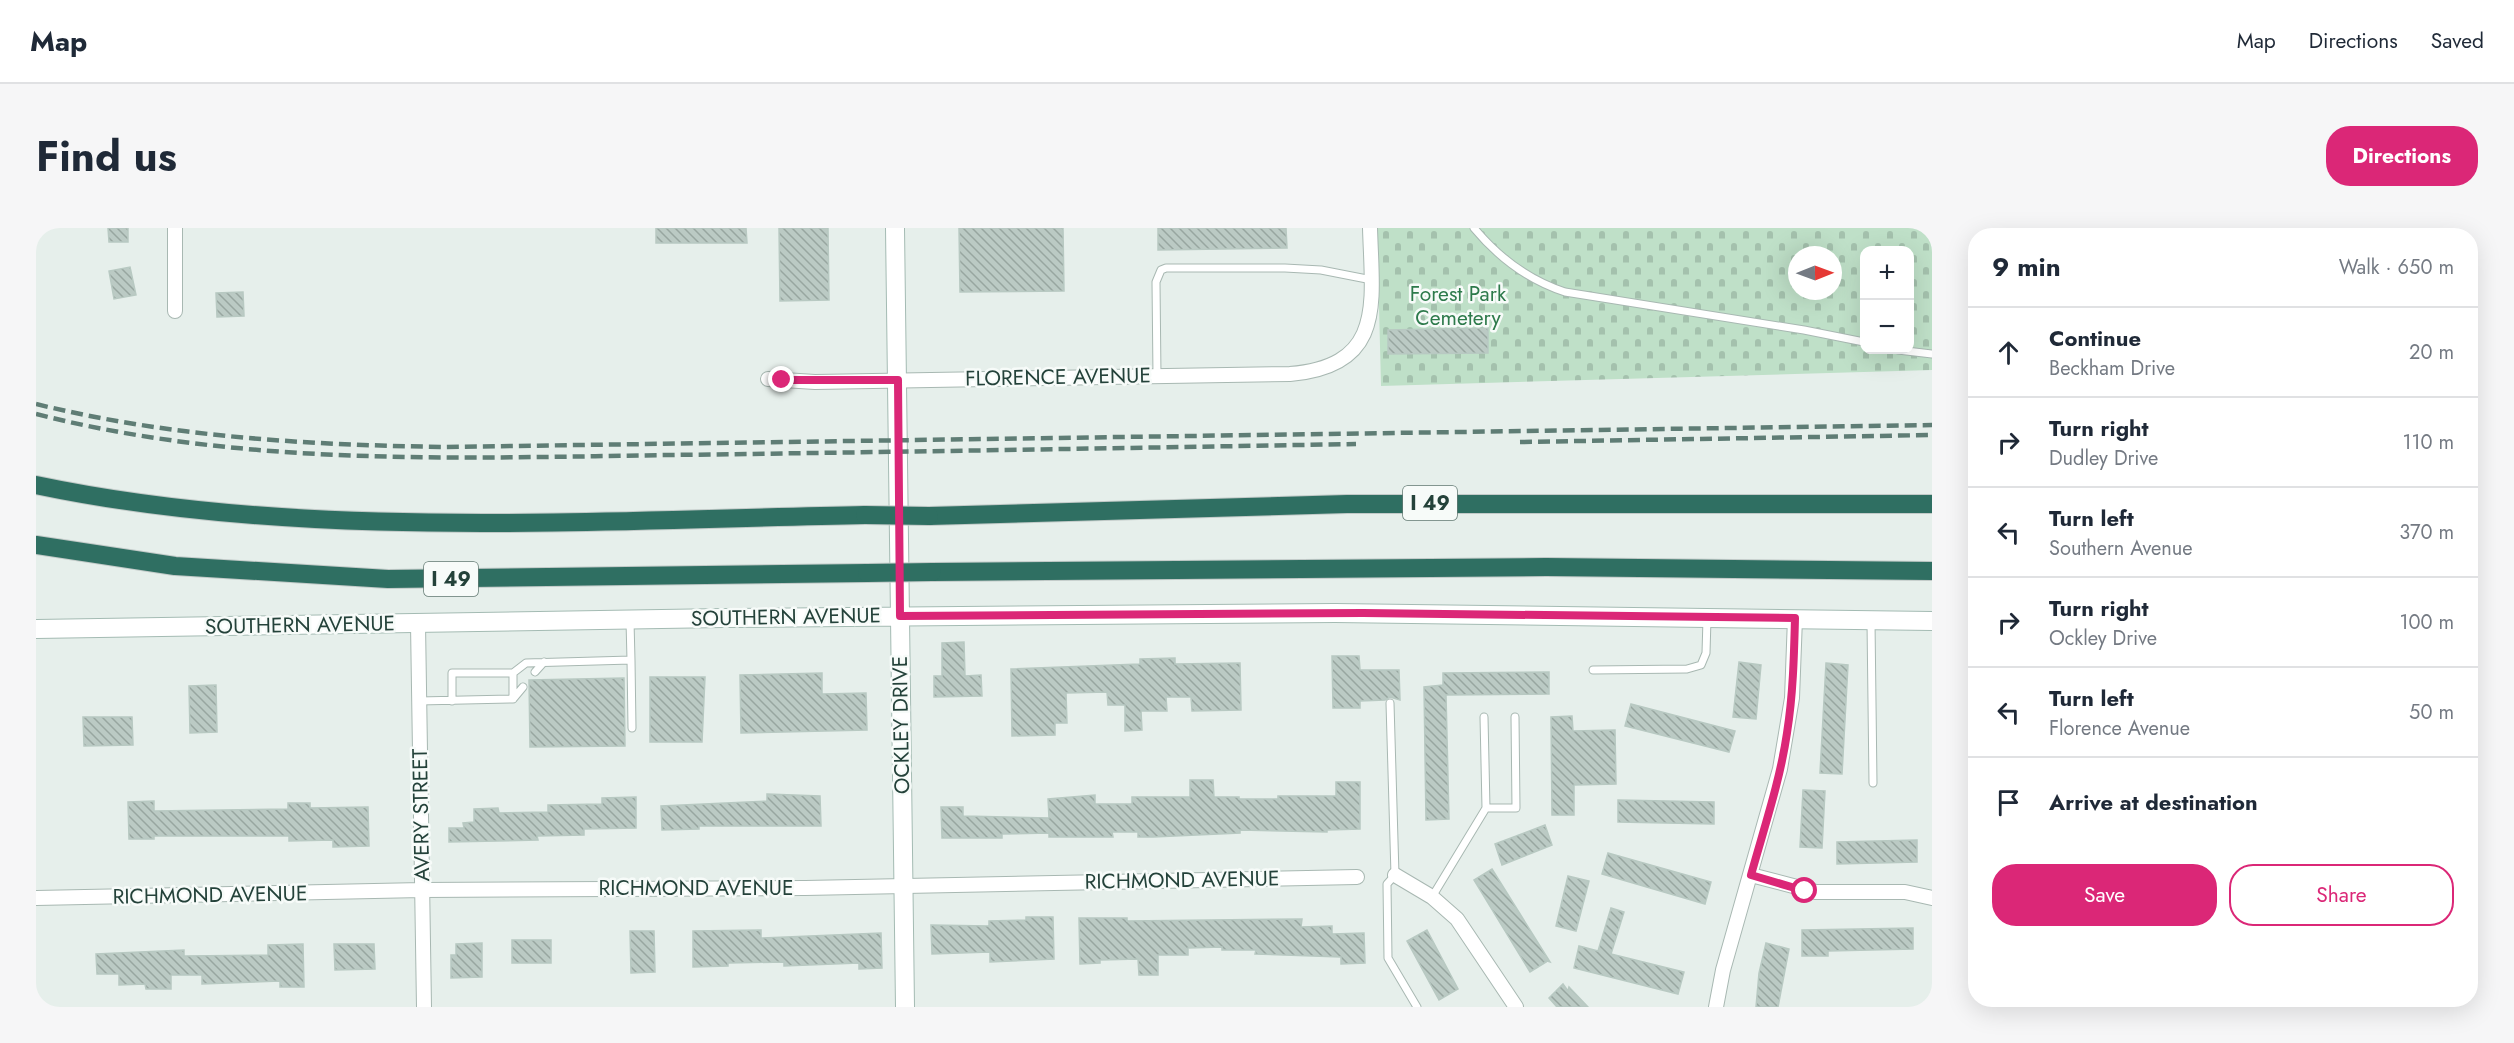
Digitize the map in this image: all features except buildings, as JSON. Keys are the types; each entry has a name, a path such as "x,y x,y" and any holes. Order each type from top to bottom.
{"highway":[{"name":"I 49","path":"36,485 184,507 436,522 929,516 1371,504 1932,504"},
{"name":"I 49","path":"36,546 198,568 388,579 1534,567 1932,571"}],"street":[{"path":"175,228 175,311"},
{"name":"OCKLEY DRIVE","path":"895,228 905,1007"},
{"path":"1370,228 1372,280"},
{"name":"FLORENCE AVENUE","path":"768,379 814,382 1304,373 1327,368 1345,358 1366,331 1372,309 1372,280"},
{"name":"SOUTHERN AVENUE","path":"36,629 900,616 1363,613 1932,621"},
{"path":"1716,1007 1723,970 1780,769 1792,698 1795,618"},
{"name":"AVERY STREET","path":"418,624 424,1007"},
{"path":"1395,875 1432,897 1456,919 1516,1007"},
{"path":"1751,875 1816,892 1905,892 1932,898"},
{"name":"RICHMOND AVENUE","path":"36,898 422,890 903,886 1357,877"}],"lane":[{"path":"1473,228 1513,267 1540,282 1565,292 1804,330 1860,341"},
{"path":"1157,376 1156,282 1158,275 1166,268 1321,270 1372,280"},
{"path":"1914,352 1932,354"},
{"path":"1593,670 1687,669 1701,665 1706,653 1707,617"},
{"path":"630,620 632,728"},
{"path":"1871,620 1873,783"},
{"path":"452,701 452,673 513,673 526,663 631,660"},
{"path":"535,672 544,662"},
{"path":"513,673 513,699"},
{"path":"419,701 513,699 523,687"},
{"path":"1390,704 1395,875 1387,884 1388,958 1417,1007"},
{"path":"1432,897 1486,807 1484,717"},
{"path":"1486,807 1516,808 1515,717"}],"green space":[{"name":"Forest Park Cemetery","path":"1377,228 1932,228 1932,370 1381,386"}],"railway":[{"path":"36,404 188,432 290,441 445,447 1932,425"},
{"path":"36,414 114,431 193,443 352,456 511,457 1356,444"},
{"path":"1520,442 1932,435"}],"route":[{"path":"782,380 814,382 898,380 900,616 1363,613 1795,618 1792,698 1787,733 1780,769 1751,875 1805,891"}]}
